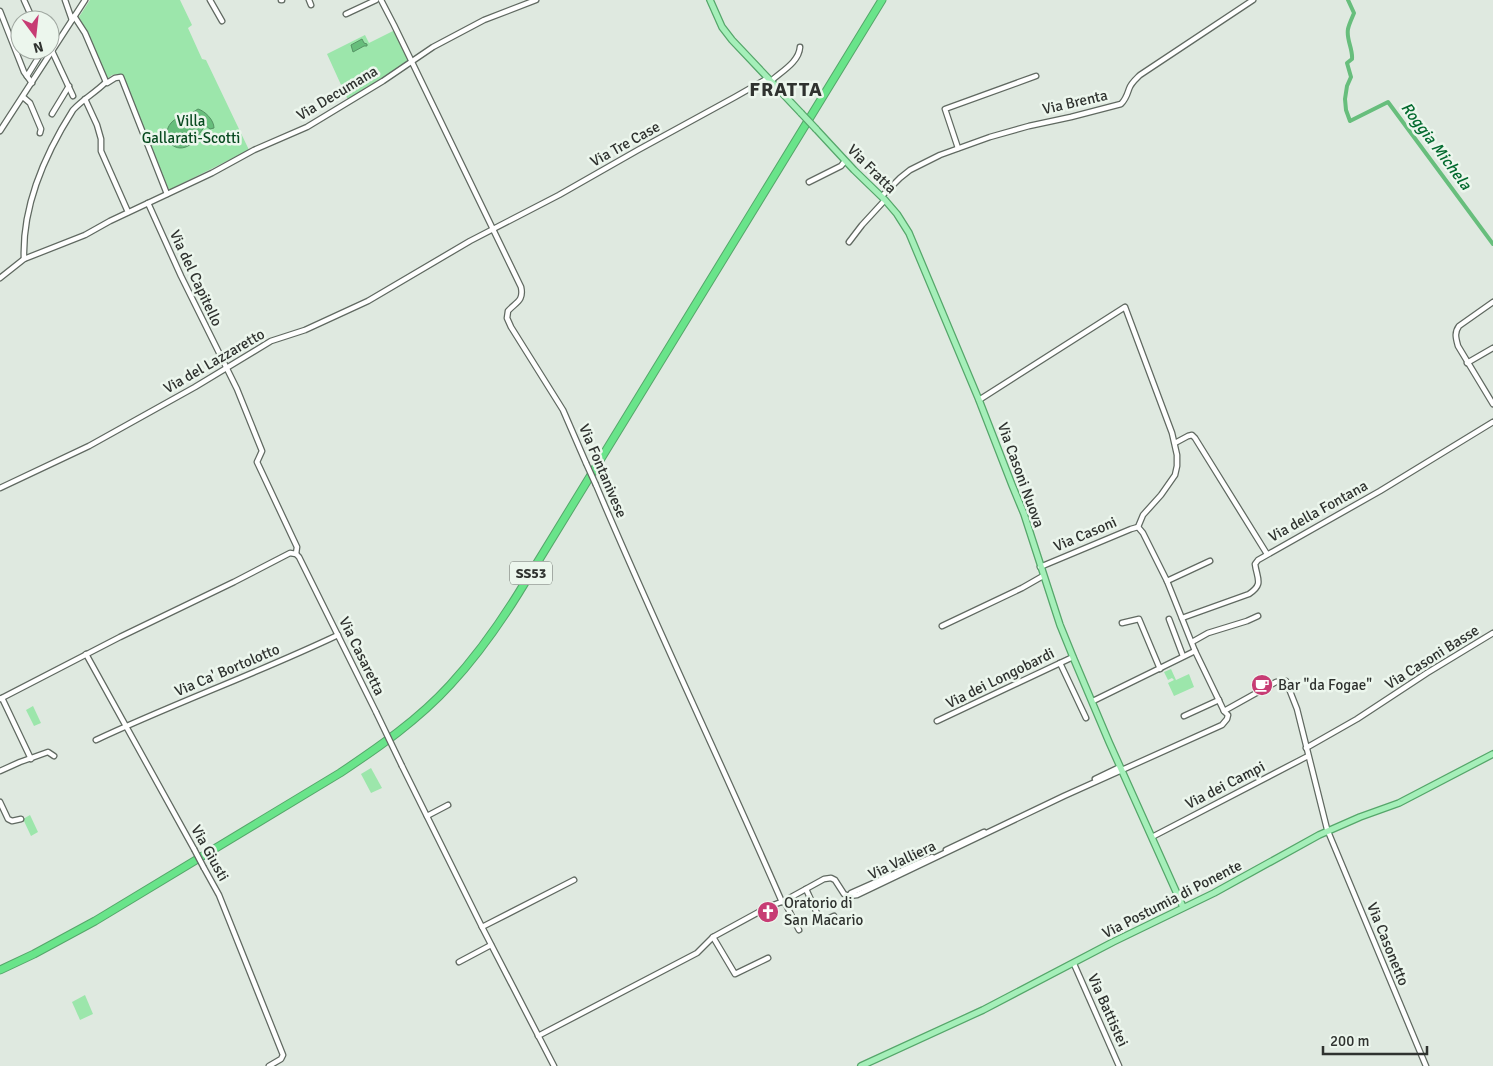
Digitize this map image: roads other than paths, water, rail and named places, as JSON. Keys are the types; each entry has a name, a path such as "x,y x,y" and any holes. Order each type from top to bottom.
{"highway":[{"name":"SS53","path":"0,970 95,921 340,772 397,733 449,686 485,642 518,594 882,0"}],"main road":[{"name":"Via Fratta","path":"710,0 722,27 743,52 845,161 884,198 897,214 909,233 972,384"},
{"name":"Via Casoni Nuova","path":"972,384 1024,514 1060,625 1183,907"},
{"name":"Via Postumia di Ponente","path":"861,1066 976,1014 1183,907 1214,893 1328,831 1399,803 1493,754"}],"street":[{"path":"65,0 73,18 85,33 106,82"},
{"path":"60,37 85,0"},
{"path":"210,0 222,21"},
{"path":"309,0 312,5"},
{"path":"346,14 376,0"},
{"name":"Via Fontanivese","path":"381,0 521,287 522,295 519,302 508,311 511,328 563,410 650,611 783,901 799,930"},
{"name":"Via Decumana","path":"0,278 24,259 85,235 128,212 212,173 254,150 306,127 433,47 484,20 536,0"},
{"name":"Via Brenta","path":"849,242 900,178 910,170 958,148 1029,126 1121,104 1126,98 1129,88 1140,75 1253,0"},
{"path":"0,10 18,56 32,83"},
{"name":"Via Tre Case","path":"494,230 769,79 795,60 800,54 800,46"},
{"path":"27,76 37,60"},
{"path":"0,132 45,60"},
{"path":"54,60 73,96"},
{"path":"958,148 945,109 1036,76"},
{"path":"24,259 23,241 27,218 46,157 73,110 106,82 107,84 115,78 121,77 167,194"},
{"path":"52,114 69,86"},
{"path":"23,97 30,103 40,133"},
{"path":"85,99 97,126 102,151 128,212"},
{"path":"809,182 836,169 845,161"},
{"name":"Via del Capitello","path":"148,203 186,288 227,368 258,440 262,452 257,462 297,547 296,554"},
{"name":"Via del Lazzaretto","path":"0,488 90,446 271,341 305,330 368,300 445,255 494,230"},
{"path":"1493,302 1458,326 1455,331 1458,346 1493,404"},
{"path":"979,400 1125,307 1175,443 1177,466 1174,475 1161,495 1143,515 1138,527"},
{"path":"1467,363 1493,348"},
{"name":"Via della Fontana","path":"1175,443 1188,436 1192,435 1195,438 1267,554 1380,491 1493,422"},
{"name":"Via Casoni","path":"1040,567 1131,528 1138,527 1143,533 1167,581 1195,651 1224,710"},
{"path":"30,759 1,698 290,553 296,554"},
{"name":"Via Casaretta","path":"296,554 319,596 491,946 554,1066"},
{"path":"1182,618 1249,594 1257,588 1259,583 1255,564 1267,554"},
{"path":"1167,581 1210,560"},
{"path":"942,626 1043,576"},
{"path":"1192,642 1208,634 1258,616"},
{"path":"1122,623 1139,619 1160,669"},
{"path":"1169,619 1183,656"},
{"name":"Via Casoni Basse","path":"1306,748 1357,719 1493,633"},
{"name":"Via Ca' Bortolotto","path":"96,740 338,635"},
{"path":"1093,701 1195,651"},
{"name":"Via Giusti","path":"86,654 219,895 283,1055 282,1060 269,1066"},
{"name":"Via dei Longobardi","path":"937,722 1073,657"},
{"path":"1060,663 1086,718"},
{"path":"1224,710 1276,682 1286,681 1297,709 1306,748"},
{"path":"1184,716 1219,700"},
{"name":"Via Valliera","path":"806,889 831,878 835,880 844,894 849,896 851,893 1121,768 1222,725 1228,715 1224,710"},
{"name":"Via Casonetto","path":"1306,748 1328,831 1426,1066"},
{"path":"0,771 48,752 54,756"},
{"name":"Via dei Campi","path":"1152,837 1308,756"},
{"path":"0,802 8,819 12,821 21,819"},
{"path":"427,816 448,805"},
{"path":"482,927 574,880"},
{"path":"538,1036 697,953 713,937 806,889 821,922 834,916"},
{"path":"713,937 736,974 768,958"},
{"path":"460,962 491,946"},
{"name":"Via Battistei","path":"1074,964 1119,1066"}],"waterway":[{"name":"Roggia Michela","path":"1348,0 1354,13 1348,29 1352,59 1347,63 1351,77 1345,99 1350,121 1388,102 1493,244"}],"place":[{"name":"Bar \"da Fogae\"","path":"1262,685"},
{"name":"Oratorio di San Macario","path":"768,912"}],"district":[{"name":"FRATTA","path":"786,89"}],"park label":[{"name":"Villa Gallarati-Scotti","path":"191,130"}]}
